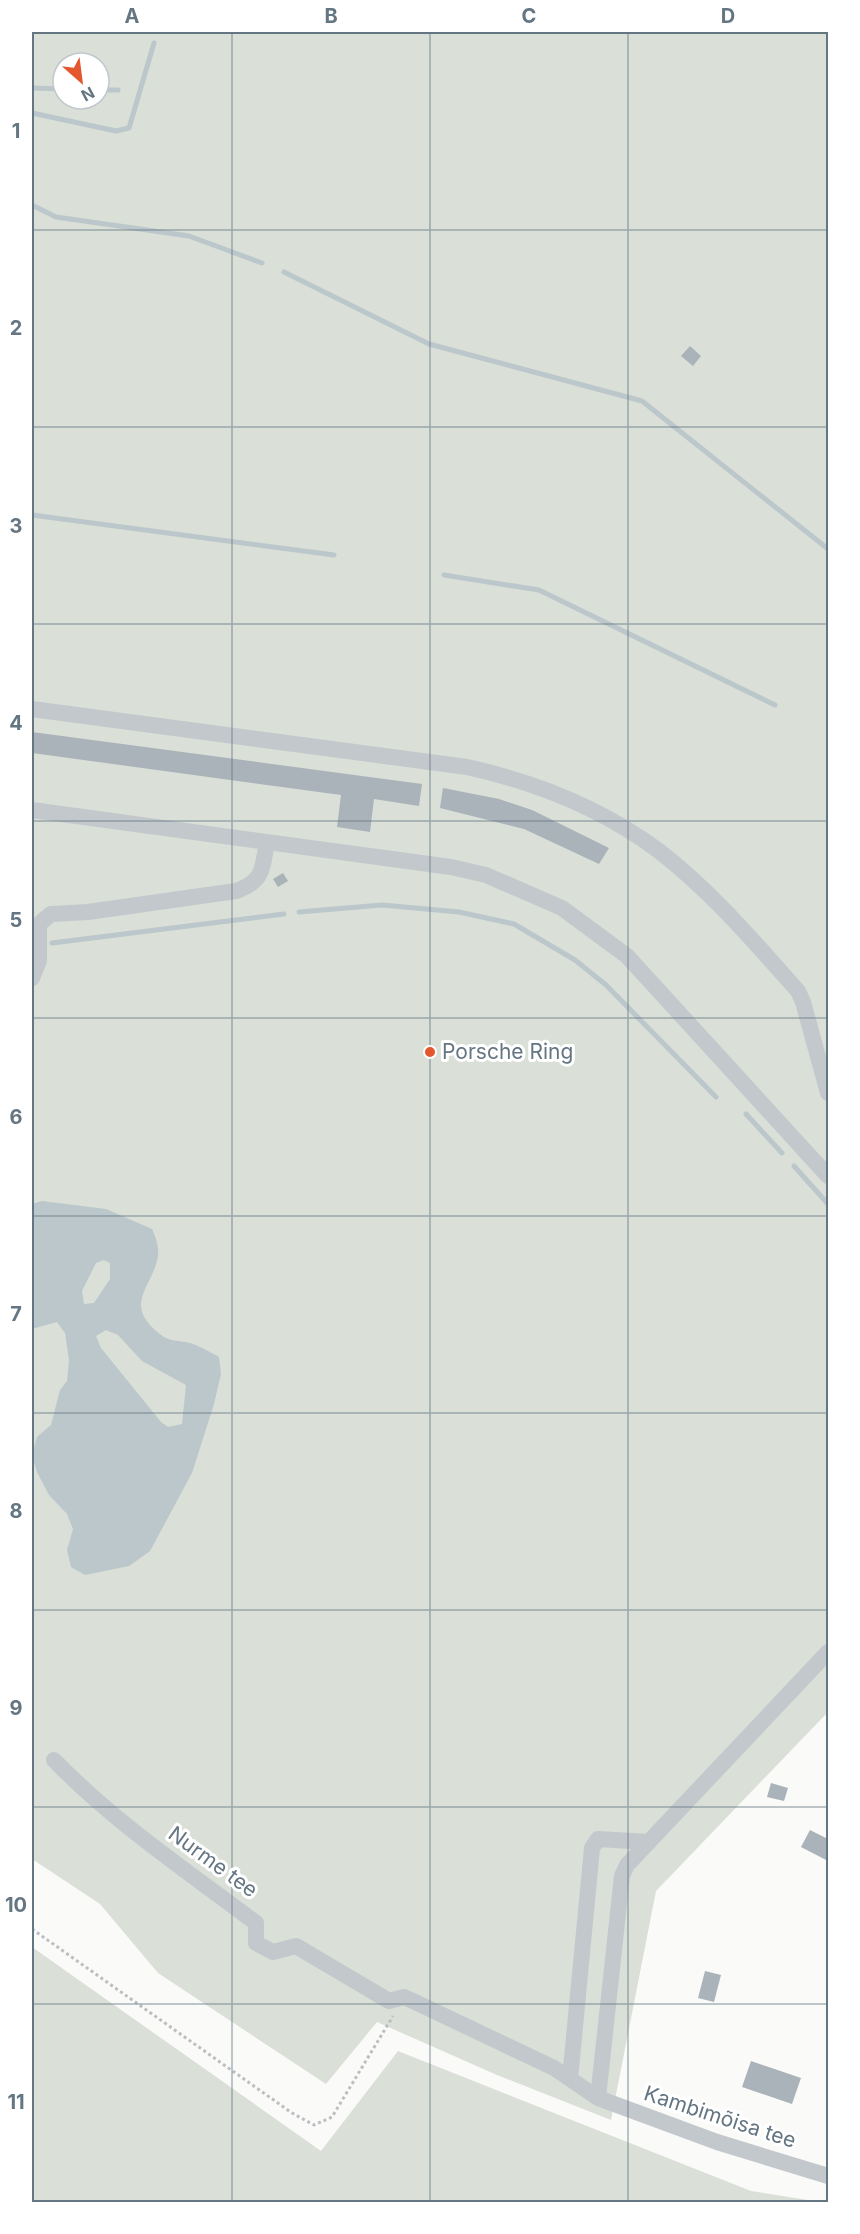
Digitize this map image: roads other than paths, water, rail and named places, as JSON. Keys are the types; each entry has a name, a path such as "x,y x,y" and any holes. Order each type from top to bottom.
{"street":[{"path":"32,709 467,767 503,775 600,814 658,850 693,880 798,991 828,1093"},
{"path":"32,810 451,867 486,875 561,908 627,956 828,1176"},
{"path":"32,978 39,962 39,924 51,914 88,912 243,889 258,879 267,842"},
{"path":"598,2098 622,1876 627,1865 828,1652"},
{"name":"Nurme tee","path":"54,1760 83,1790 118,1819 256,1923 256,1943 273,1952 296,1946 389,2001 404,1997 554,2068 598,2098"},
{"path":"570,2079 592,1848 598,1839 649,1842"},
{"name":"Kambimõisa tee","path":"598,2098 717,2142 828,2176"}],"waterway":[{"path":"32,113 116,131 129,128 154,43"},
{"path":"32,88 51,89"},
{"path":"111,90 118,90"},
{"path":"32,205 56,217 189,236 262,263"},
{"path":"284,272 429,344 642,401 828,549"},
{"path":"32,515 334,555"},
{"path":"444,575 539,590 775,705"},
{"path":"299,912 382,905 459,912 514,924 575,960 606,985 716,1097"},
{"path":"52,943 284,914"},
{"path":"746,1114 782,1153"},
{"path":"794,1166 828,1204"}],"place":[{"name":"Porsche Ring","path":"430,1052"}]}
